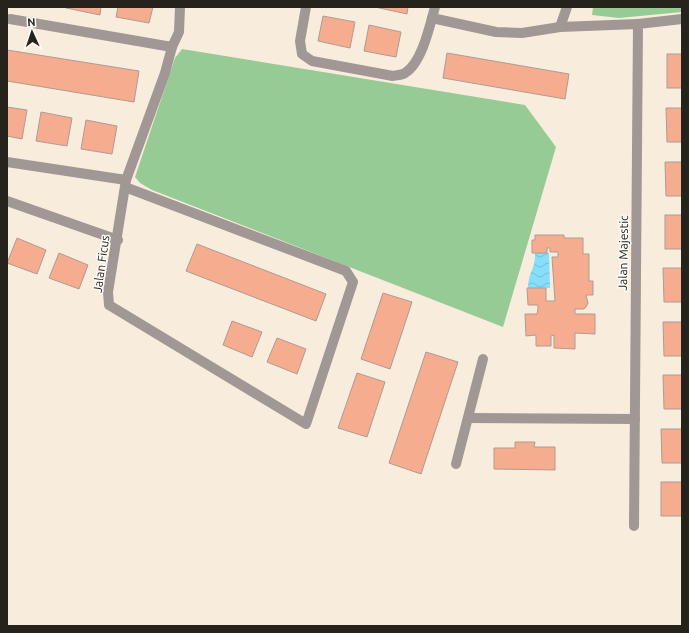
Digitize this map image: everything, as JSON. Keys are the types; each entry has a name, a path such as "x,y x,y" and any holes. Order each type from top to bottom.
{"street":[{"name":"Jalan Ficus","path":"125,183 346,271 351,275 353,282 306,424 109,305 108,292 118,240 125,183 165,73 172,48 179,32 180,7"},
{"path":"306,7 300,41 302,54 312,61 393,76 404,74 412,68 422,48 435,7"},
{"path":"560,27 567,7"},
{"path":"432,18 496,32 522,33 560,27 638,24 682,19"},
{"path":"10,19 172,48"},
{"name":"Jalan Majestic","path":"634,526 638,24"},
{"path":"7,162 125,183"},
{"path":"7,201 118,240"},
{"path":"456,464 483,360"},
{"path":"468,418 635,419"}],"green space":[{"path":"593,7 682,7 682,12 619,18 592,15"},
{"path":"182,49 525,105 556,147 503,327 152,190 140,183 135,177 175,58"}],"water":[{"path":"535,253 549,253 550,288 528,288"}],"building":[{"path":"66,7 101,7 100,15"},
{"path":"118,7 153,7 149,23 116,17"},
{"path":"375,7 408,7 407,14"},
{"path":"323,16 355,22 350,48 318,41"},
{"path":"369,25 401,32 396,57 364,51"},
{"path":"7,50 139,71 134,102 7,81"},
{"path":"447,53 569,74 565,99 443,78"},
{"path":"667,54 682,54 682,88 667,88"},
{"path":"7,107 27,110 22,139 7,136"},
{"path":"666,108 682,108 682,142 667,142"},
{"path":"41,112 72,118 67,146 36,141"},
{"path":"86,120 117,126 112,154 81,149"},
{"path":"665,162 682,162 682,196 666,196"},
{"path":"665,215 682,215 682,249 665,249"},
{"path":"535,235 564,235 564,238 583,238 583,254 589,254 589,281 593,281 593,295 586,295 588,303 586,307 584,309 575,309 575,314 595,314 595,334 575,333 575,349 554,348 554,335 551,336 551,346 536,346 536,335 526,336 525,314 537,314 538,309 538,305 528,305 527,288 546,288 546,301 555,301 552,257 558,257 558,252 550,252 550,248 547,248 547,253 532,253 532,240 535,240"},
{"path":"17,238 46,250 37,274 7,263"},
{"path":"197,244 326,294 316,321 186,271"},
{"path":"59,253 88,265 79,289 49,278"},
{"path":"663,268 682,268 682,302 664,302"},
{"path":"383,293 412,302 390,369 361,359"},
{"path":"232,321 262,332 252,357 223,345"},
{"path":"663,322 682,322 682,356 664,356"},
{"path":"277,338 306,349 297,374 267,362"},
{"path":"426,352 458,362 421,474 389,463"},
{"path":"357,373 385,382 367,437 338,428"},
{"path":"663,375 682,375 682,409 664,409"},
{"path":"661,429 682,429 682,463 662,463"},
{"path":"515,442 535,442 534,447 555,447 555,470 494,469 494,448 515,448"},
{"path":"661,482 682,482 682,516 661,516"}]}
